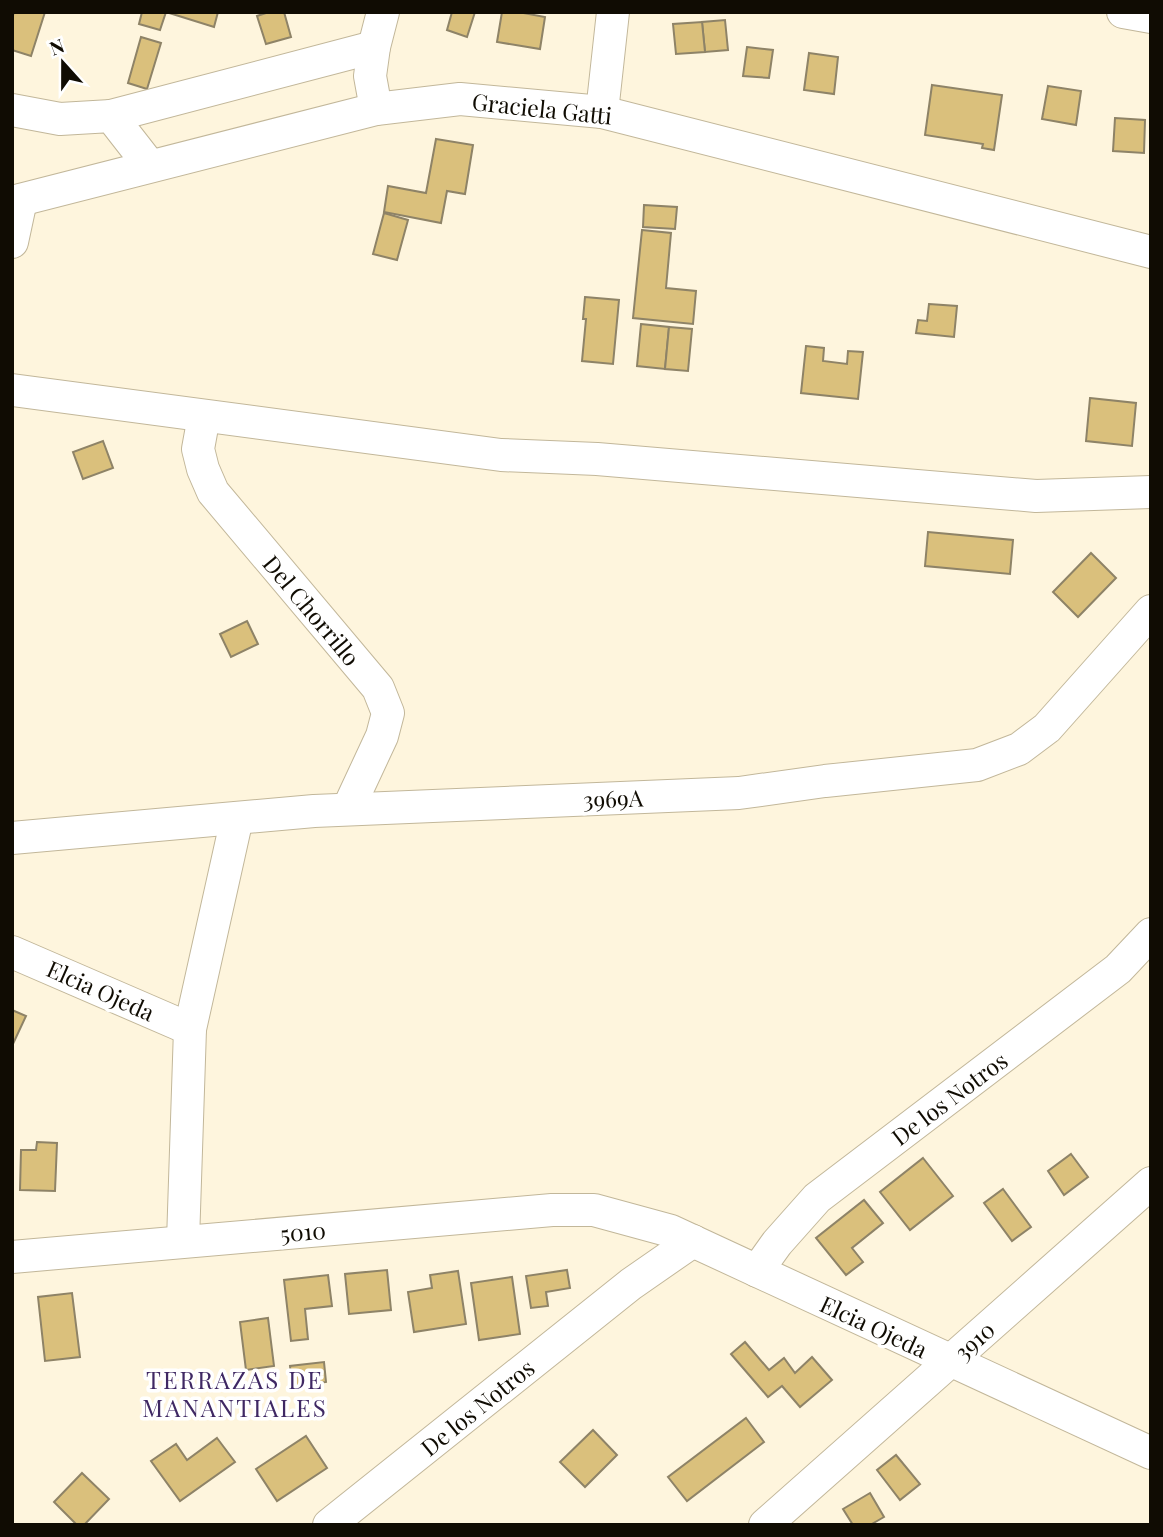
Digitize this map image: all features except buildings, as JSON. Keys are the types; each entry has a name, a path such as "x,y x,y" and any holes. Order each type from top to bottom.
{"street":[{"path":"376,109 370,76 383,12"},
{"path":"601,112 613,12"},
{"path":"1123,12 1151,17"},
{"path":"12,110 60,119 111,116 374,47"},
{"name":"Graciela Gatti","path":"17,201 376,109 460,99 601,112 1151,252"},
{"path":"111,116 150,166"},
{"path":"12,242 17,201"},
{"path":"12,390 501,454 597,459 1036,496 1151,492"},
{"name":"Del Chorrillo","path":"204,416 198,449 213,492 378,688 388,713 382,736 348,809"},
{"name":"3969A","path":"12,838 348,809 739,793 977,765 1019,749 1047,728 1151,611"},
{"path":"183,1241 190,1029 237,818"},
{"name":"De los Notros","path":"757,1271 777,1243 817,1199 1118,969 1151,934"},
{"name":"Elcia Ojeda","path":"12,951 190,1029"},
{"name":"3910","path":"765,1525 1151,1184"},
{"name":"5010","path":"12,1257 552,1210 594,1210"},
{"name":"Elcia Ojeda","path":"594,1210 671,1231 1151,1453"},
{"name":"De los Notros","path":"329,1525 631,1284 693,1241"}],"district":[{"name":"TERRAZAS DE MANANTIALES","path":"235,1393"}]}
